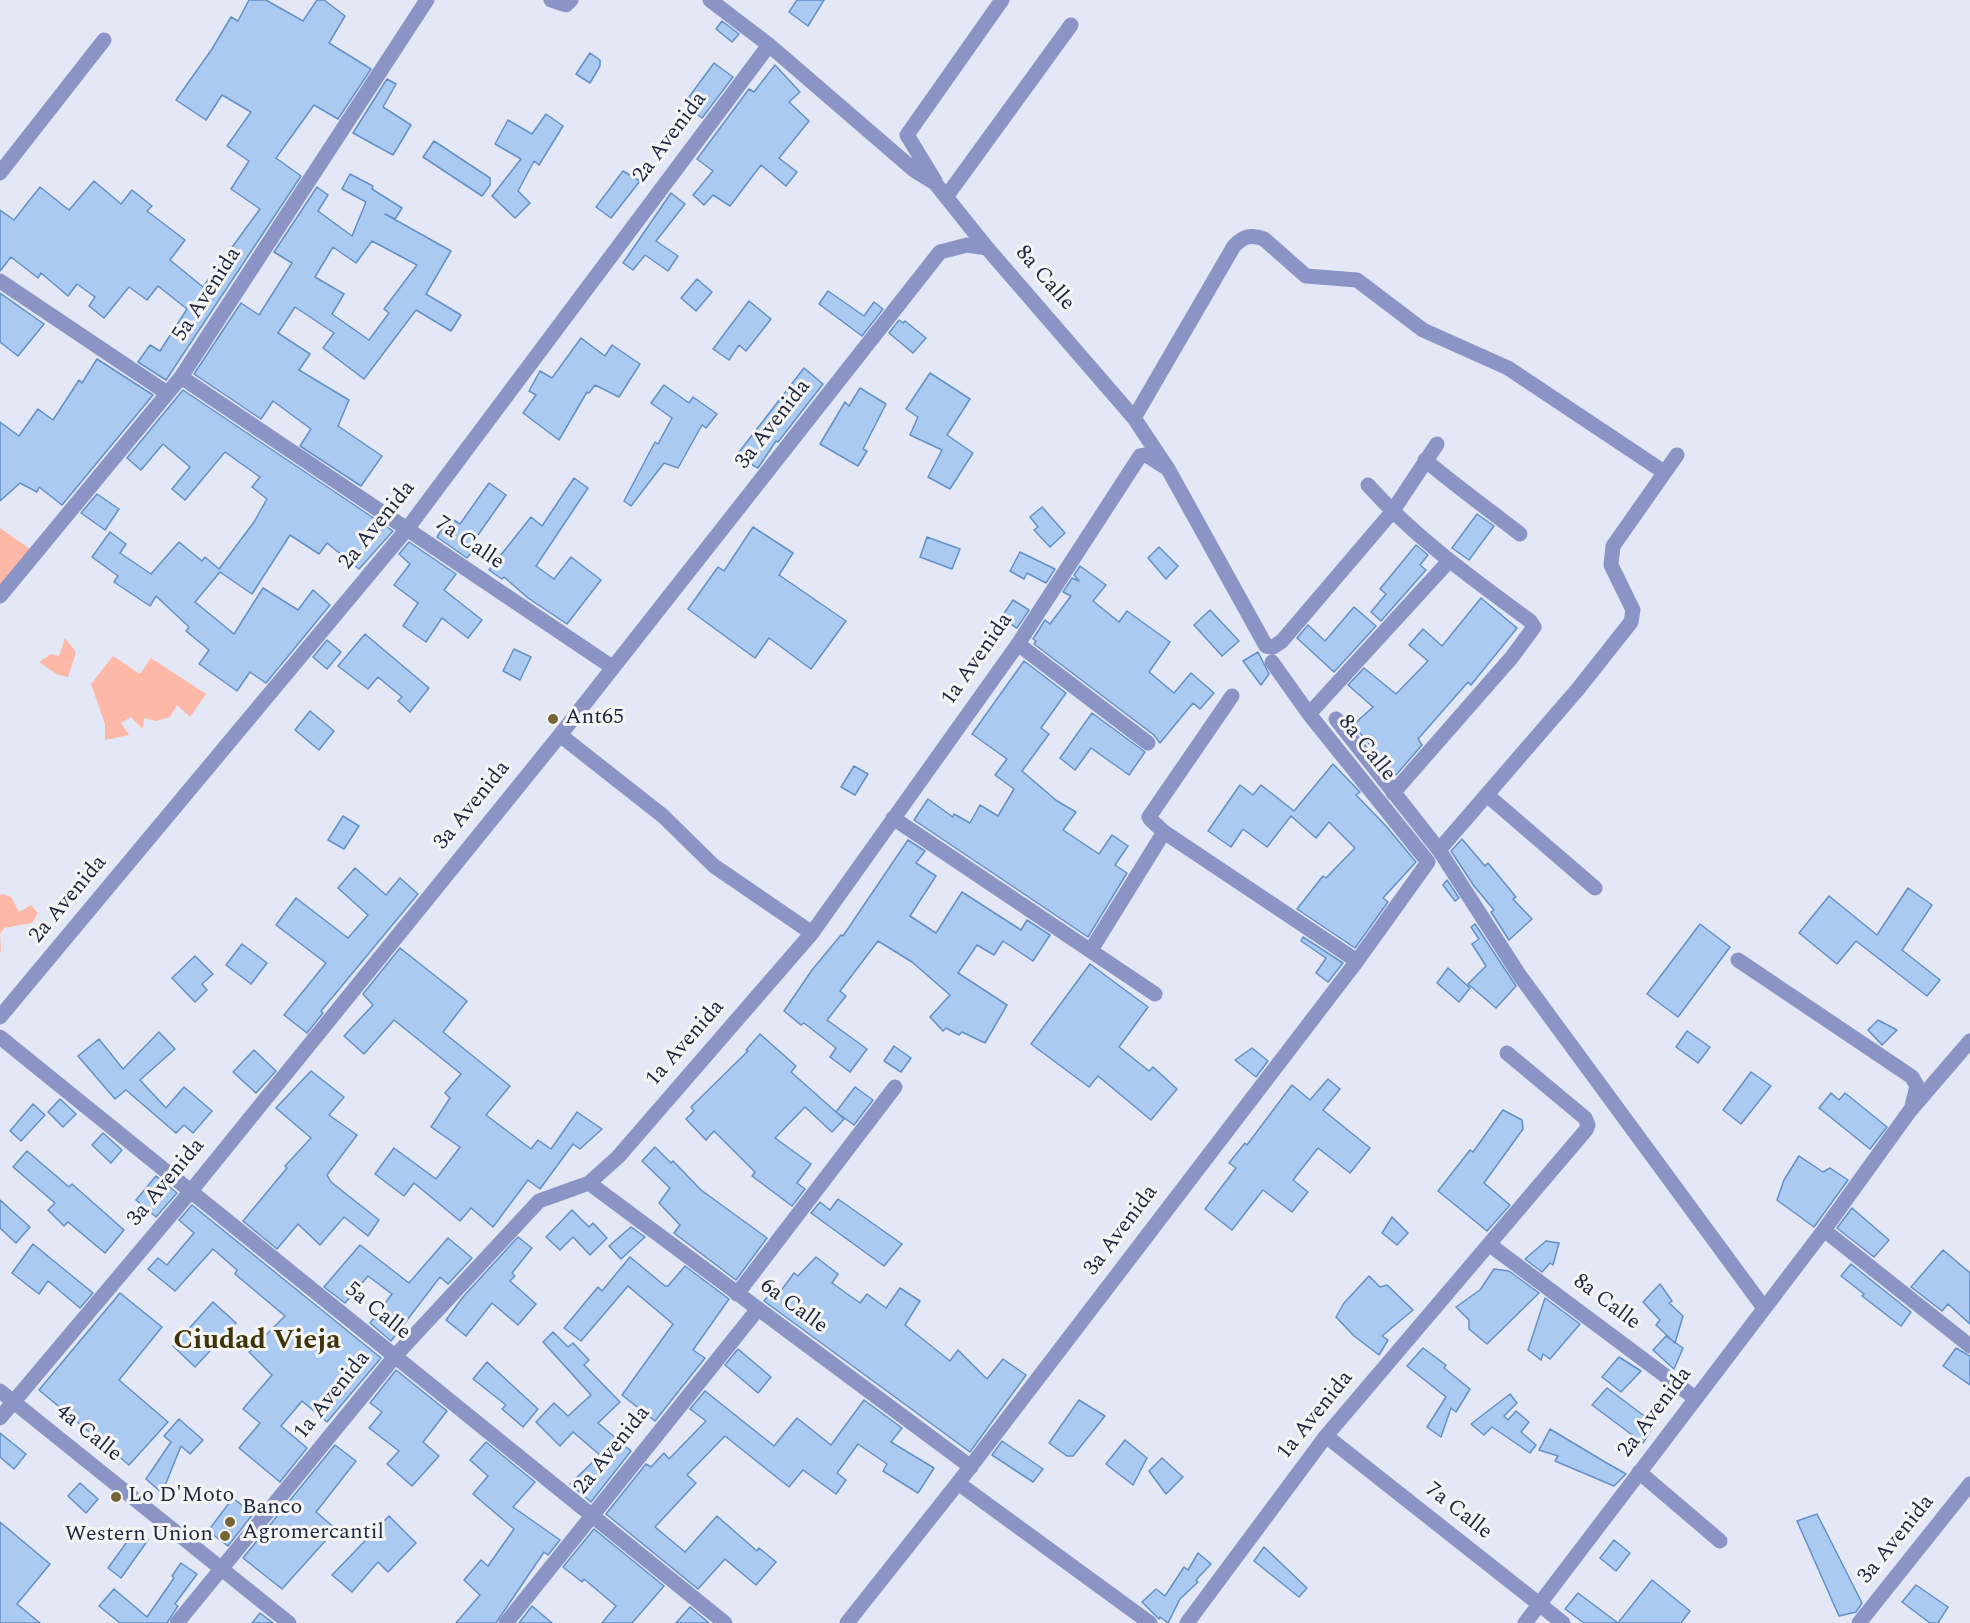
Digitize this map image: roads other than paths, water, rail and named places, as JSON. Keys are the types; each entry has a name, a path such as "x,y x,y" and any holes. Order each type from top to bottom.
{"street":[{"name":"5a Avenida","path":"0,596 181,377 427,0"},
{"path":"551,0 557,4 566,5 571,0"},
{"name":"8a Calle","path":"710,0 769,45 914,170 935,183 987,248 1134,418 1168,469 1266,646 1309,714 1428,862"},
{"path":"935,183 907,135 1002,0"},
{"path":"946,197 1071,25"},
{"path":"0,172 104,40"},
{"name":"2a Avenida","path":"0,1017 407,529 769,45"},
{"path":"1134,418 1234,246 1244,237 1256,236 1264,239 1306,276 1358,280 1423,330 1508,368 1664,472"},
{"name":"3a Avenida","path":"0,1418 190,1191 560,735 940,252 967,245 987,248"},
{"path":"0,281 167,393"},
{"name":"7a Calle","path":"181,377 612,667"},
{"path":"1272,655 1392,512 1437,444"},
{"name":"1a Avenida","path":"177,1623 396,1356 539,1201 589,1183 618,1157 812,933 1018,644 1140,456 1146,454 1168,469"},
{"path":"1439,850 1578,689 1631,622 1633,610 1611,565 1613,546 1677,455"},
{"path":"1425,460 1466,496 1482,504 1520,534"},
{"path":"1368,485 1392,512 1449,561 1530,621 1534,627 1512,657 1393,793"},
{"path":"1309,714 1449,561"},
{"path":"1018,644 1148,743"},
{"path":"1232,696 1149,817 1164,832 1357,961"},
{"path":"1336,719 1439,850 1520,976 1764,1308"},
{"path":"560,735 663,816 714,866 812,933"},
{"path":"1487,795 1594,888"},
{"path":"893,818 1155,994"},
{"path":"1090,951 1164,832"},
{"path":"1428,862 1449,864"},
{"name":"3a Avenida","path":"847,1623 958,1483 1357,961 1428,862"},
{"path":"1738,960 1912,1077 1917,1086 1909,1112"},
{"name":"5a Calle","path":"0,1037 592,1513 724,1623"},
{"name":"2a Avenida","path":"1525,1623 1824,1230 1909,1112 1970,1041"},
{"name":"1a Avenida","path":"1187,1623 1326,1436 1586,1130 1588,1125 1585,1118 1507,1053"},
{"path":"738,1294 895,1087"},
{"name":"6a Calle","path":"589,1183 970,1467"},
{"path":"1824,1230 1970,1346"},
{"name":"8a Calle","path":"1490,1245 1695,1398"},
{"name":"2a Avenida","path":"506,1623 758,1309"},
{"name":"4a Calle","path":"0,1391 289,1623"},
{"name":"7a Calle","path":"1326,1436 1563,1623"},
{"path":"1640,1472 1720,1540"},
{"path":"958,1483 1150,1623"},
{"name":"3a Avenida","path":"1861,1622 1967,1493"}],"place":[{"name":"Ant65","path":"553,719"},
{"name":"Lo D'Moto","path":"116,1497"},
{"name":"Banco Agromercantil","path":"230,1522"},
{"name":"Western Union","path":"225,1536"}],"district":[{"name":"Ciudad Vieja","path":"257,1343"}]}
